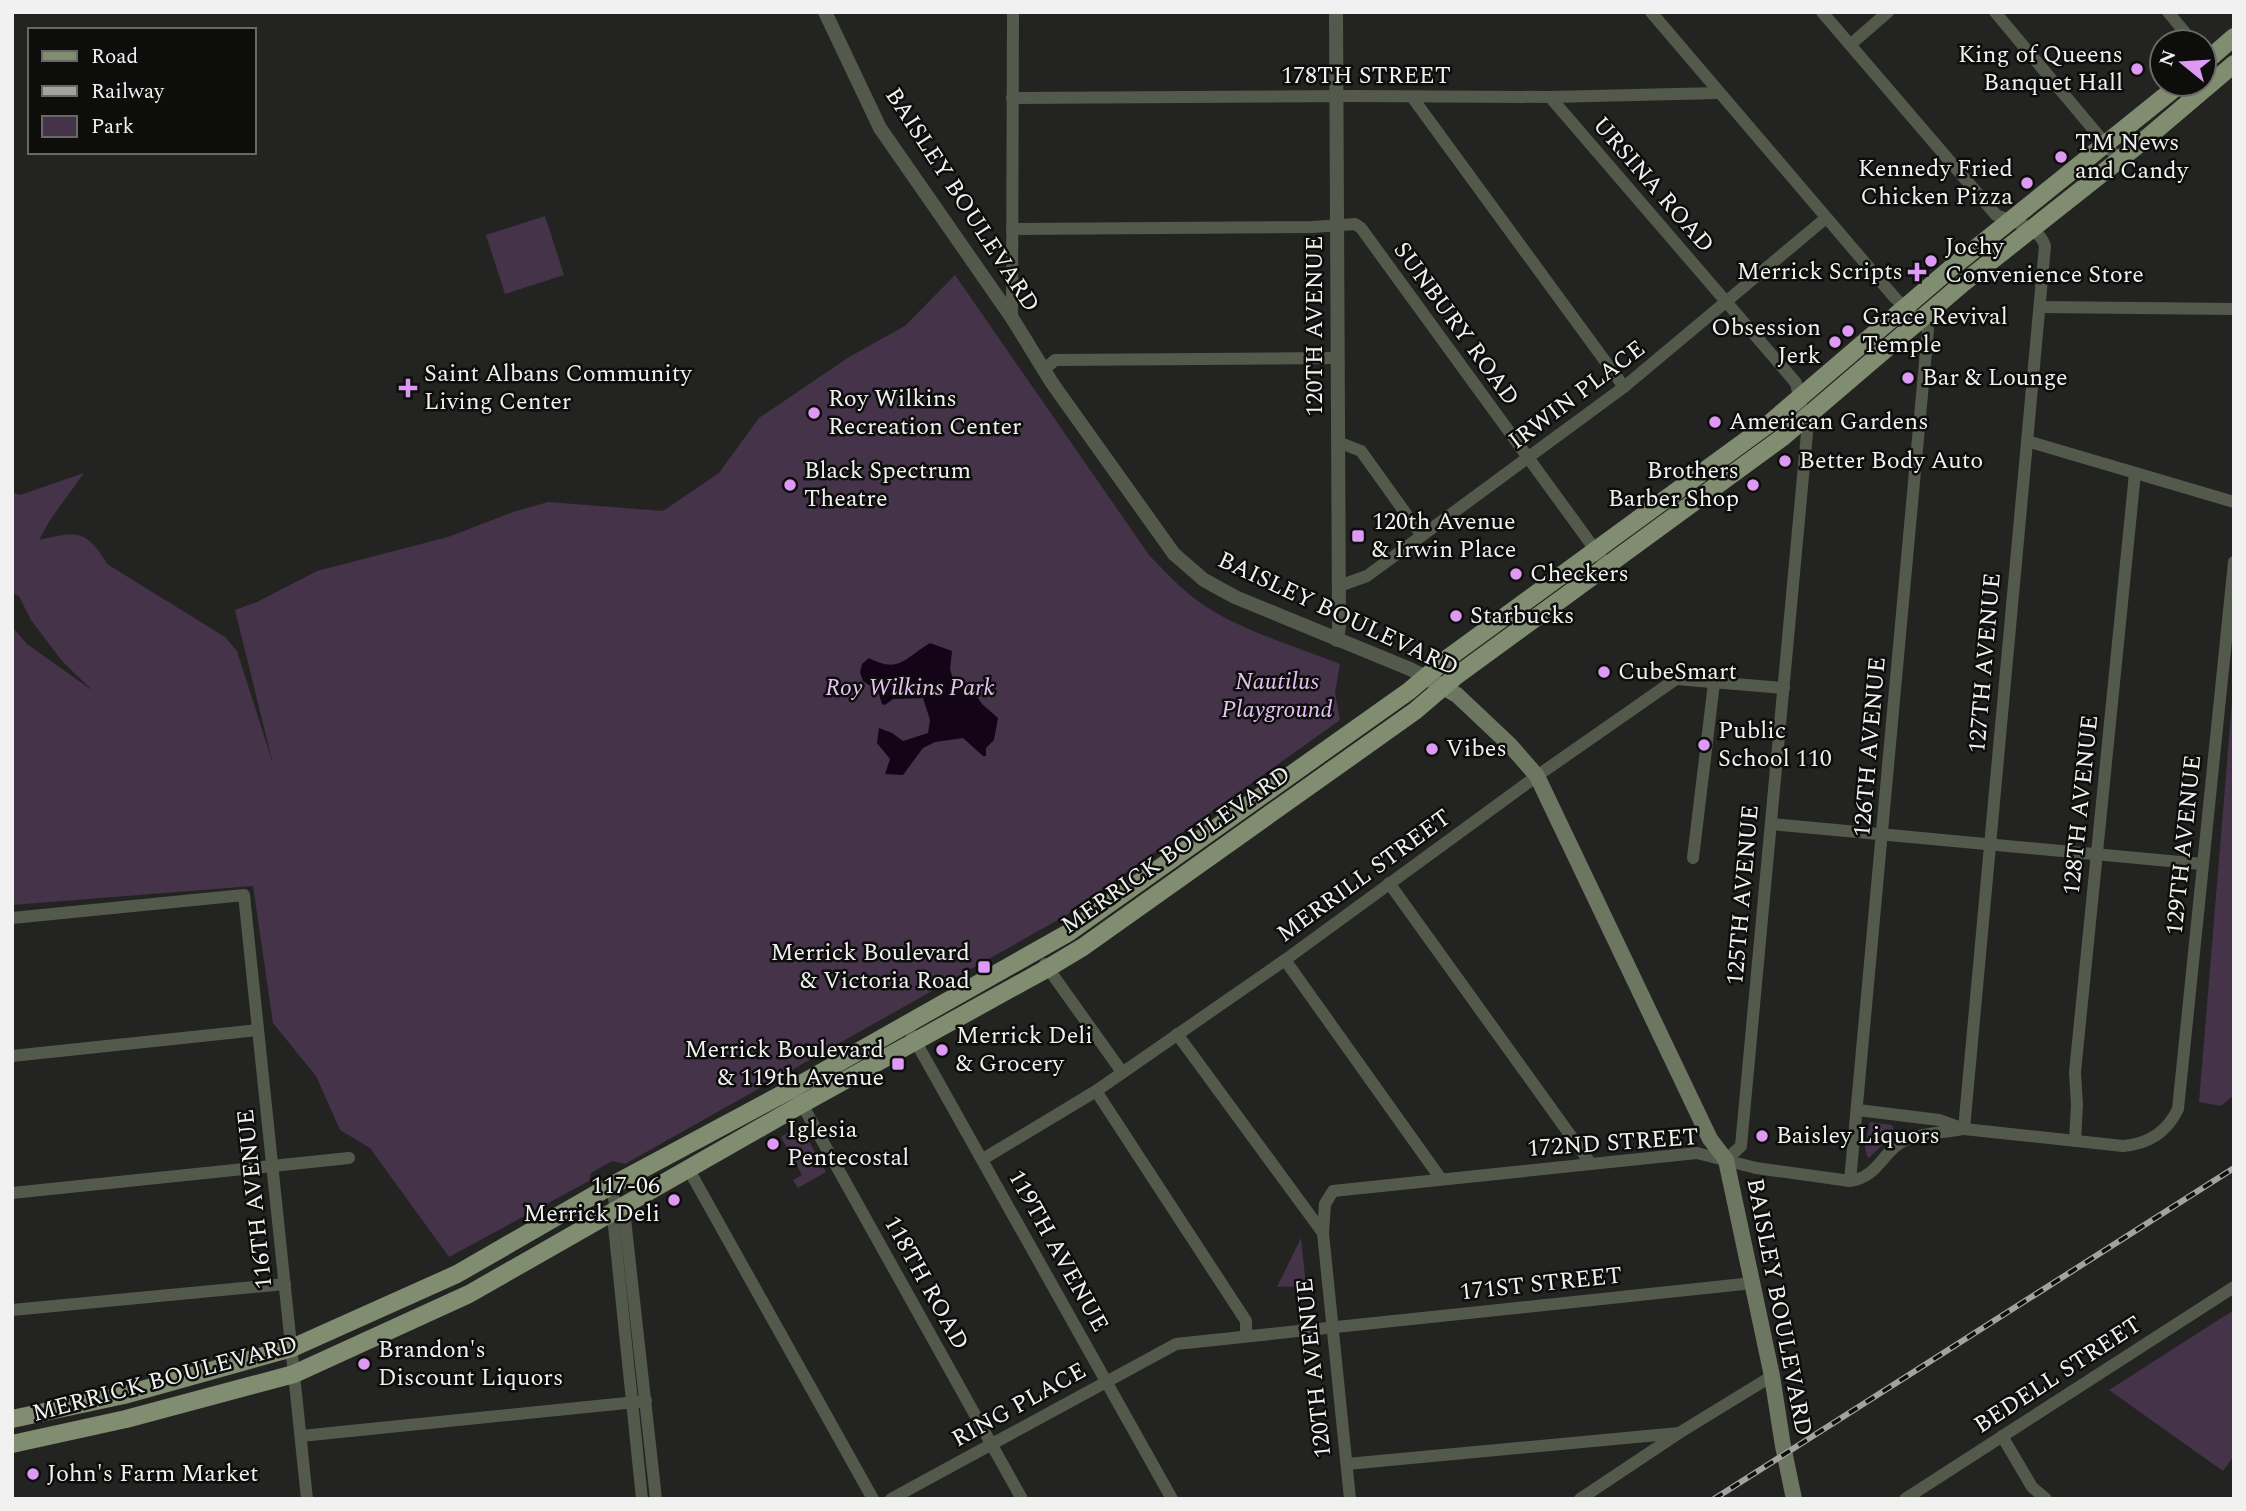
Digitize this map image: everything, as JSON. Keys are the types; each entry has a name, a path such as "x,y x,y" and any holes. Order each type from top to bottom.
{"main road":[{"path":"2218,49 2234,37"},
{"name":"MERRICK BOULEVARD","path":"12,1444 137,1417 294,1374 469,1294 1083,947 1422,706 1443,687 1756,457 2031,229 2233,67"},
{"name":"MERRICK BOULEVARD","path":"12,1419 128,1393 292,1348 457,1274 612,1185 906,1026 1068,933 1409,691 1448,658 1761,430 2010,220 2163,98"},
{"name":"BAISLEY BOULEVARD","path":"1426,677 1457,695 1510,745 1537,776 1710,1139 1726,1160 1754,1283 1794,1499"},
{"path":"128,1393 137,1417"}],"street":[{"name":"BAISLEY BOULEVARD","path":"825,12 880,128 1012,318 1052,383 1174,554 1204,580 1235,597 1426,677"},
{"path":"1012,318 1013,12"},
{"name":"120TH AVENUE","path":"1336,12 1337,640"},
{"path":"1651,12 1826,218 1919,321"},
{"path":"1822,12 1996,215 2031,229"},
{"path":"1850,45 1888,12"},
{"path":"1995,12 2119,160"},
{"path":"2168,12 2181,28"},
{"name":"178TH STREET","path":"1012,98 1550,97 1719,93"},
{"path":"1412,97 1625,387"},
{"name":"URSINA ROAD","path":"1550,97 1796,383 1804,419"},
{"name":"IRWIN PLACE","path":"1339,586 1367,576 1625,387 1826,218"},
{"path":"1012,229 1312,227 1337,224"},
{"name":"SUNBURY ROAD","path":"1337,224 1355,224 1361,228 1607,566"},
{"name":"127TH AVENUE","path":"1964,1129 2045,246 2042,237 2031,229"},
{"path":"2040,307 2234,309"},
{"name":"126TH AVENUE","path":"1850,1181 1929,341 1928,330 1919,321"},
{"path":"1045,369 1055,360 1338,358"},
{"name":"125TH AVENUE","path":"1726,1160 1741,1146 1807,433 1804,419"},
{"path":"2027,441 2234,502"},
{"path":"1338,442 1354,446 1361,451 1422,536"},
{"name":"128TH AVENUE","path":"2075,1141 2075,1072 2135,473"},
{"name":"129TH AVENUE","path":"2075,1141 2138,1145 2165,1129 2178,1109 2234,562"},
{"name":"MERRILL STREET","path":"983,1159 1096,1091 1676,679 1784,688"},
{"path":"1693,858 1714,682"},
{"path":"1771,824 2203,864"},
{"path":"1389,883 1591,1164"},
{"name":"116TH AVENUE","path":"12,918 244,895 307,1499"},
{"path":"1037,952 1122,1072"},
{"path":"1284,960 1441,1179"},
{"name":"119TH AVENUE","path":"906,1026 1172,1499"},
{"path":"12,1056 258,1030"},
{"path":"1177,1034 1306,1214 1323,1233"},
{"name":"118TH ROAD","path":"792,1089 803,1104 1022,1499"},
{"path":"1096,1091 1246,1321 1246,1336"},
{"path":"1858,1110 1939,1120 1964,1129 2075,1141"},
{"path":"1850,1181 1871,1174 1892,1149 1907,1139 1964,1129"},
{"name":"172ND STREET","path":"1323,1233 1325,1204 1333,1191 1697,1153 1756,1168 1850,1181"},
{"path":"12,1193 349,1158"},
{"path":"689,1170 873,1499"},
{"path":"612,1185 642,1499"},
{"path":"616,1211 625,1219 656,1499"},
{"name":"120TH AVENUE","path":"1323,1233 1350,1499"},
{"name":"171ST STREET","path":"1332,1327 1754,1283"},
{"path":"12,1310 285,1284"},
{"name":"BEDELL STREET","path":"1905,1499 2234,1287"},
{"name":"RING PLACE","path":"891,1499 1176,1343 1332,1327"},
{"path":"1580,1499 1679,1433 1772,1376"},
{"path":"301,1436 646,1401"},
{"path":"1347,1464 1679,1433"},
{"path":"2002,1436 2032,1487 2046,1499"}],"green space":[{"path":"545,216 564,275 505,294 486,235"},
{"name":"Roy Wilkins Park","path":"955,275 1149,555 1197,601 1220,615 1253,631 1340,664 1335,693 1340,720 1065,916 625,1164 612,1161 591,1173 589,1181 449,1257 370,1148 340,1130 316,1076 273,1023 253,886 12,905 12,627 27,644 93,691 62,661 31,620 19,596 12,593 12,492 20,495 84,473 39,540 62,535 79,535 86,538 107,564 225,637 237,651 273,764 235,610 257,602 317,571 448,537 513,512 548,502 663,511 719,473 759,418 849,357 905,326"},
{"path":"2234,678 2234,1095 2221,1106 2199,1102"},
{"path":"1870,1122 1892,1125 1895,1132 1869,1158 1865,1147"},
{"path":"800,1125 826,1172 798,1188 793,1180 802,1175 781,1137"},
{"path":"1301,1238 1306,1286 1277,1287"},
{"path":"2234,1310 2234,1456 2223,1471 2109,1390"}],"shaded area":[{"path":"930,643 952,651 950,669 955,687 972,689 982,704 998,718 994,740 986,748 986,756 963,738 935,742 923,748 903,775 885,774 890,759 877,743 879,728 903,741 928,733 930,720 923,698 893,699 885,705 882,704 878,691 863,681 860,672 862,664 869,658 879,663 895,664 908,659"}],"railway":[{"path":"1714,1499 2234,1168"}],"place":[{"name":"King of Queens Banquet Hall","path":"2137,69"},
{"name":"TM News and Candy","path":"2061,157"},
{"name":"Kennedy Fried Chicken Pizza","path":"2027,183"},
{"name":"Jochy Convenience Store","path":"1931,261"},
{"name":"Merrick Scripts","path":"1917,272"},
{"name":"Grace Revival Temple","path":"1848,331"},
{"name":"Obsession Jerk","path":"1835,342"},
{"name":"Bar & Lounge","path":"1908,378"},
{"name":"Saint Albans Community Living Center","path":"408,388"},
{"name":"Roy Wilkins Recreation Center","path":"814,413"},
{"name":"American Gardens","path":"1715,422"},
{"name":"Better Body Auto","path":"1785,461"},
{"name":"Black Spectrum Theatre","path":"790,485"},
{"name":"Brothers Barber Shop","path":"1753,485"},
{"name":"120th Avenue & Irwin Place","path":"1358,536"},
{"name":"Checkers","path":"1516,574"},
{"name":"Starbucks","path":"1456,616"},
{"name":"CubeSmart","path":"1604,672"},
{"name":"Public School 110","path":"1704,745"},
{"name":"Vibes","path":"1432,749"},
{"name":"Merrick Boulevard & Victoria Road","path":"984,967"},
{"name":"Merrick Deli & Grocery","path":"942,1050"},
{"name":"Merrick Boulevard & 119th Avenue","path":"898,1064"},
{"name":"Baisley Liquors","path":"1762,1136"},
{"name":"Iglesia Pentecostal","path":"773,1144"},
{"name":"117-06 Merrick Deli","path":"674,1200"},
{"name":"Brandon's Discount Liquors","path":"364,1364"},
{"name":"John's Farm Market","path":"33,1474"}],"park label":[{"name":"Nautilus Playground","path":"1277,696"}]}
